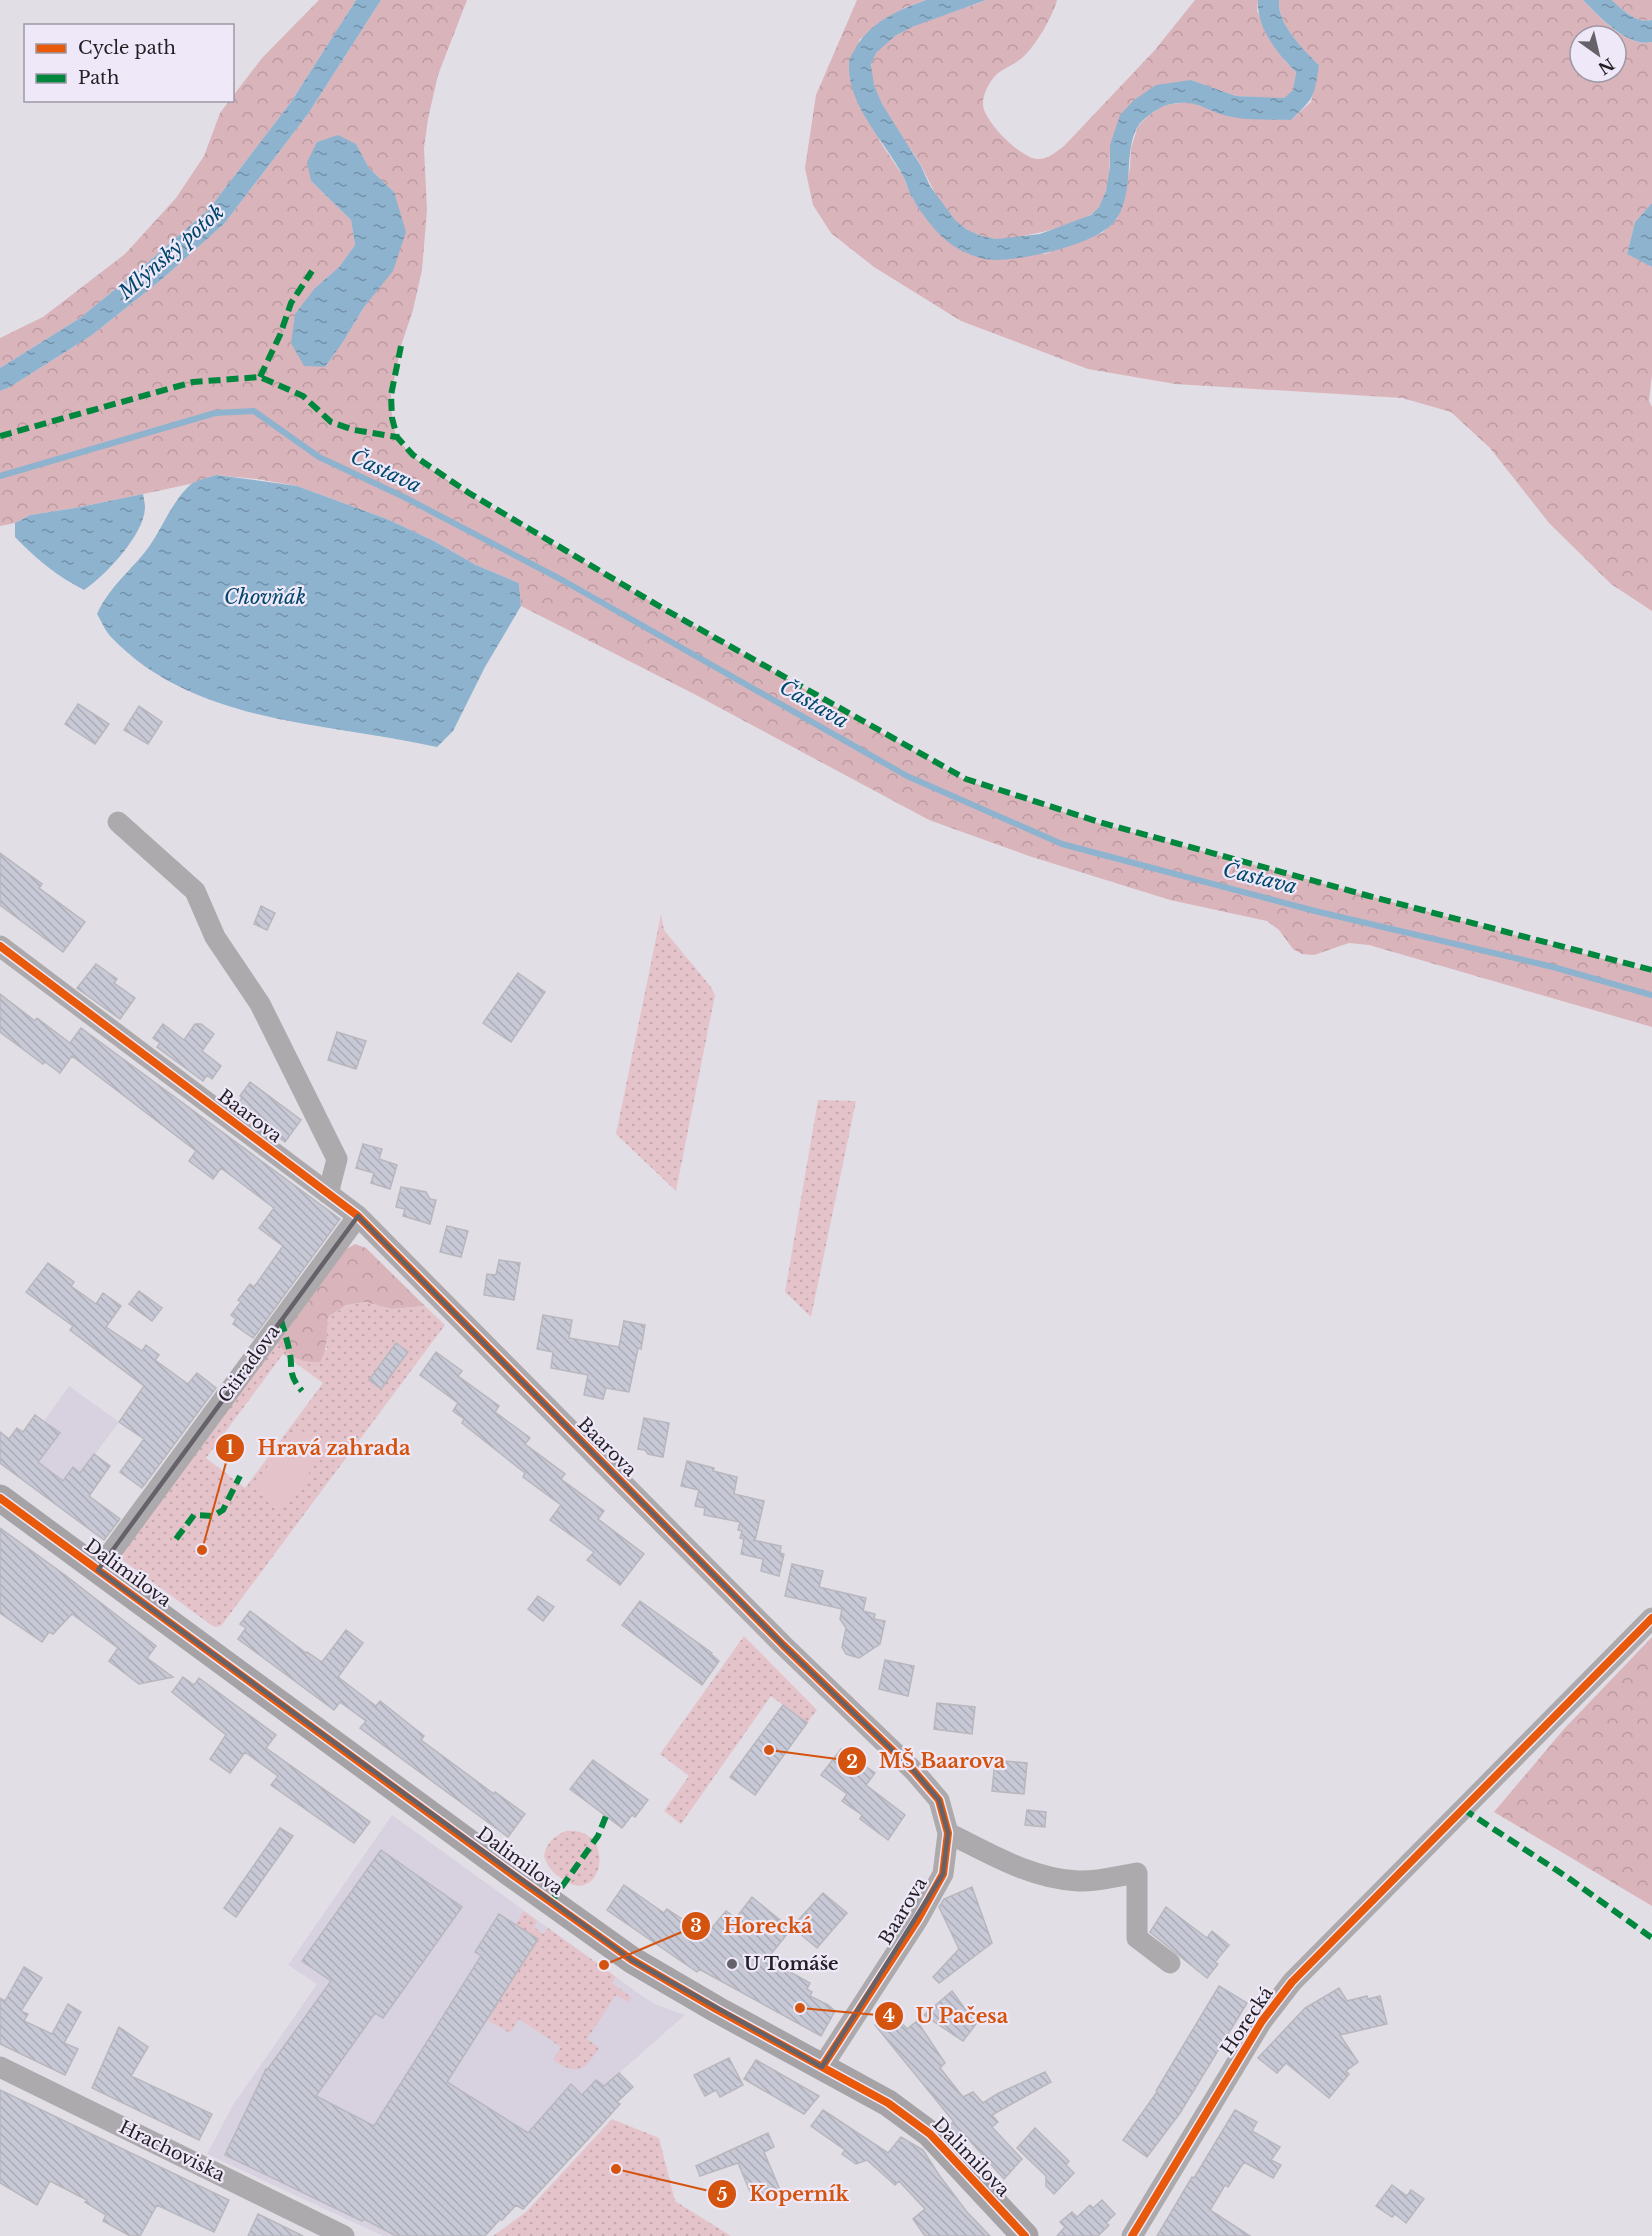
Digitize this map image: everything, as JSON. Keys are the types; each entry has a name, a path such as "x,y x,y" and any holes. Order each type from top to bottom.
{"main road":[{"name":"Dalimilova","path":"0,1498 505,1869 633,1960 716,2009 888,2103 930,2134 1025,2236"}],"street":[{"path":"118,822 195,891 215,937 260,1004 337,1159 328,1194"},
{"name":"Baarova","path":"0,946 358,1216 783,1646 914,1771 939,1800 948,1833 942,1874 918,1919 822,2067"},
{"name":"Ctiradova","path":"98,1570 358,1216"},
{"name":"Horecká","path":"1132,2236 1262,2021 1280,1997 1306,1967 1652,1618"},
{"path":"948,1833 1010,1864 1045,1876 1079,1881 1137,1873 1137,1938 1170,1963"},
{"name":"Hrachoviska","path":"0,2067 344,2236"}],"highlighted area":[{"path":"358,1216 783,1645 914,1771 939,1800 948,1833 943,1874 822,2067 632,1960 98,1570"}],"shaded area":[{"path":"661,914 664,930 715,995 676,1191 616,1134"},
{"path":"818,1100 856,1101 811,1317 785,1292"},
{"path":"365,1302 392,1309 425,1306 445,1325 221,1626 214,1627 121,1559 124,1556 122,1554 276,1341 327,1350 328,1317 348,1305","holes":["283,1354 323,1383 245,1488 206,1458"]},
{"path":"69,1386 119,1422 57,1505 9,1470"},
{"path":"297,1427 327,1449 283,1508 253,1486"},
{"path":"744,1636 817,1710 807,1723 771,1696 681,1824 664,1811 689,1776 660,1754"},
{"path":"392,1815 645,1998 685,2015 619,2073 633,2087 617,2101 620,2104 602,2124 523,2209 516,2205 485,2236 383,2236 207,2154 233,2105 317,1984 288,1965"},
{"path":"566,1831 583,1833 593,1841 599,1852 599,1865 595,1876 587,1884 575,1885 561,1878 545,1860 545,1851 549,1844"},
{"path":"524,1911 537,1921 534,1927 543,1934 548,1928 616,1977 612,1983 631,1997 628,2002 616,1995 587,2039 599,2048 589,2062 580,2069 568,2068 553,2060 561,2047 519,2019 510,2033 487,2020 538,1939 516,1924"},
{"path":"612,2119 659,2138 675,2201 731,2236 493,2236 526,2212"}],"green space":[{"path":"319,0 356,0 291,102 209,209 80,318 0,368 0,338 43,317 125,254 176,198 204,156 220,113 228,102 234,102 234,95 262,58"},
{"path":"381,0 467,0 438,75 428,119 424,148 427,210 422,270 413,310 401,346 391,395 396,437 413,457 468,494 664,609 965,780 1098,823 1652,972 1652,1027 1369,945 1349,943 1314,955 1302,954 1293,949 1279,930 1267,921 1170,900 1029,856 929,820 694,694 521,606 519,583 476,565 434,541 387,519 297,486 217,475 190,484 30,515 15,523 0,526 0,391 92,335 161,280 224,224 308,114","holes":["356,144 369,168 394,192 364,307 325,367 315,288 339,267 355,245 351,220 311,181"]},
{"path":"857,0 926,0 904,8 859,40 879,140 903,176 911,196 940,235 1045,254 1102,233 1117,219 1130,168 1131,148 1138,126 1164,105 1189,102 1232,117 1291,120 1311,102 1319,65 1292,36 1282,18 1279,0 1583,0 1608,24 1568,24 1568,84 1628,84 1628,38 1642,43 1652,42 1652,203 1635,222 1627,253 1652,267 1652,374 1649,401 1652,407 1652,611 1611,584 1549,523 1490,448 1451,412 1402,398 1175,384 1088,369 961,321 874,267 831,233 813,205 805,168 816,95"},
{"path":"986,0 1057,0 1038,39 1022,58 995,76 987,87 983,101 987,117 997,130 1015,148 1033,158 1042,159 1064,146 1154,51 1195,0 1258,0 1257,11 1284,60 1296,72 1293,90 1283,99 1236,96 1191,80 1110,145 1105,193 1099,207 1092,214 1067,225 1035,234 996,239 985,237 969,231 958,223 940,201 922,167 886,111 872,80 871,65 876,53 898,34"},
{"path":"1612,0 1652,0 1652,20 1635,18"},
{"path":"355,1244 366,1248 425,1306 392,1309 365,1302 347,1305 328,1317 326,1346 320,1362 307,1362 295,1358 276,1341 343,1251"},
{"path":"1652,1637 1652,1906 1494,1812 1564,1729"}],"water":[{"name":"Mlýnský potok","path":"356,0 381,0 308,114 224,224 161,280 92,335 0,391 0,368 80,318 209,209 291,102"},
{"path":"926,0 986,0 912,27 895,36 876,53 871,65 874,85 882,104 921,166 930,186 955,220 966,229 981,236 996,239 1040,234 1091,215 1099,207 1106,191 1110,166 1110,145 1120,115 1134,100 1156,85 1191,80 1236,96 1284,98 1293,90 1296,72 1282,57 1264,30 1258,10 1258,0 1279,0 1282,18 1292,36 1319,65 1316,84 1309,101 1291,120 1239,118 1186,103 1162,107 1150,114 1138,126 1131,147 1126,195 1117,218 1109,227 1080,243 1043,254 996,260 980,258 951,244 924,216 895,163 860,108 850,79 850,58 867,33 895,13"},
{"path":"1583,0 1612,0 1635,18 1652,20 1652,42 1643,43 1628,38 1628,24 1605,22"},
{"path":"338,135 356,144 369,168 394,192 406,232 393,271 364,307 325,367 304,366 291,343 295,314 315,288 339,267 355,245 351,220 311,181 307,162 317,142"},
{"path":"1652,203 1652,267 1627,254 1635,222"},
{"name":"Chovňák","path":"217,475 297,486 387,519 434,541 476,565 519,583 521,606 485,667 453,731 437,747 264,716 222,704 183,688 146,667 105,629 97,614 107,596 145,552 181,494 197,481"},
{"path":"143,494 145,508 143,519 131,542 112,565 84,590 47,566 15,537 15,523 30,515"}],"building":[{"path":"78,704 109,724 95,744 65,724"},
{"path":"139,706 162,722 148,744 124,730"},
{"path":"0,853 42,884 39,888 85,922 63,952 0,905"},
{"path":"261,906 275,913 267,930 254,924"},
{"path":"96,964 117,979 114,983 135,998 120,1019 77,988"},
{"path":"518,973 545,992 511,1042 483,1023"},
{"path":"0,994 35,1021 37,1018 70,1043 81,1028 340,1219 253,1338 233,1324 236,1319 231,1315 241,1302 238,1300 250,1284 254,1287 283,1246 259,1228 274,1208 221,1168 213,1179 189,1161 196,1151 72,1056 60,1073 45,1062 43,1064 0,1032"},
{"path":"163,1024 184,1040 195,1024 201,1024 214,1034 202,1051 221,1066 212,1079 207,1075 203,1081 157,1047 160,1043 153,1038"},
{"path":"337,1032 366,1041 356,1069 328,1060"},
{"path":"250,1082 301,1120 285,1142 239,1108 241,1105 238,1103 242,1098 240,1096"},
{"path":"363,1144 382,1149 379,1159 397,1165 390,1189 371,1183 374,1173 356,1168"},
{"path":"401,1187 426,1192 430,1199 436,1200 430,1224 403,1216 405,1209 396,1207"},
{"path":"447,1226 468,1231 461,1257 440,1252"},
{"path":"499,1260 520,1263 514,1300 484,1295 487,1274 496,1275"},
{"path":"48,1263 74,1282 71,1286 96,1304 103,1293 121,1306 106,1327 142,1351 146,1345 159,1355 155,1360 188,1384 197,1373 216,1388 142,1488 120,1472 144,1439 119,1422 144,1386 70,1330 73,1326 26,1292"},
{"path":"139,1291 162,1308 152,1321 129,1304"},
{"path":"543,1315 572,1320 569,1338 619,1347 624,1321 645,1325 629,1392 606,1388 603,1399 584,1395 588,1375 551,1368 553,1352 537,1349"},
{"path":"396,1343 408,1352 381,1389 369,1380"},
{"path":"436,1352 462,1371 458,1376 499,1406 495,1412 530,1438 525,1444 565,1474 561,1479 604,1511 598,1519 644,1554 620,1585 587,1560 594,1552 550,1520 561,1505 523,1477 525,1473 462,1423 464,1419 453,1411 458,1403 420,1375"},
{"path":"35,1415 60,1433 38,1462 63,1481 73,1467 80,1473 94,1454 110,1466 89,1496 120,1519 104,1540 0,1463 0,1432 9,1439 17,1428 23,1432"},
{"path":"644,1418 669,1423 663,1457 638,1449"},
{"path":"687,1461 737,1477 734,1494 764,1501 755,1540 781,1546 780,1553 784,1554 779,1576 761,1571 763,1559 741,1554 744,1539 740,1538 742,1531 738,1530 740,1522 704,1515 705,1508 695,1506 699,1490 681,1486"},
{"path":"0,1528 156,1646 147,1658 173,1677 139,1684 109,1661 118,1648 72,1614 53,1634 49,1632 42,1642 0,1613"},
{"path":"792,1564 823,1571 819,1587 866,1598 863,1611 875,1614 874,1619 885,1621 880,1644 859,1658 846,1654 842,1647 846,1628 840,1619 842,1609 785,1596"},
{"path":"538,1596 554,1607 543,1621 528,1609"},
{"path":"640,1601 712,1653 719,1661 702,1685 622,1625"},
{"path":"250,1611 306,1653 322,1662 346,1630 363,1643 338,1677 376,1706 380,1701 424,1736 421,1740 525,1814 508,1837 360,1728 366,1721 340,1702 334,1710 238,1639 246,1628 240,1624"},
{"path":"885,1660 914,1666 908,1696 879,1689"},
{"path":"183,1677 194,1685 199,1678 276,1735 266,1748 370,1822 354,1843 271,1785 278,1776 245,1752 230,1773 210,1759 226,1735 172,1692"},
{"path":"937,1703 975,1707 972,1734 934,1729"},
{"path":"783,1705 807,1723 755,1795 730,1777"},
{"path":"841,1749 875,1773 866,1785 905,1815 888,1840 860,1819 862,1815 842,1801 847,1794 821,1775"},
{"path":"593,1760 648,1800 635,1817 632,1815 622,1828 570,1789"},
{"path":"995,1760 1027,1763 1024,1794 992,1791"},
{"path":"1027,1810 1046,1812 1045,1827 1025,1825"},
{"path":"280,1828 293,1836 236,1917 224,1908"},
{"path":"381,1850 462,1907 383,2018 375,2013 316,2096 374,2126 481,1956 475,1952 499,1914 538,1939 447,2082 528,2133 571,2084 582,2095 596,2080 604,2086 619,2073 633,2087 617,2102 620,2104 523,2209 516,2205 485,2236 396,2236 225,2155 266,2069 331,1981 302,1961"},
{"path":"624,1885 664,1913 667,1909 706,1935 726,1911 736,1918 752,1897 791,1929 767,1959 810,1983 807,1989 812,1992 810,1996 835,2011 821,2036 699,1969 697,1972 607,1910"},
{"path":"972,1887 992,1943 939,1983 933,1977 959,1949 939,1907 944,1899"},
{"path":"823,1893 847,1913 817,1948 792,1927"},
{"path":"1166,1907 1207,1938 1212,1931 1229,1945 1215,1962 1218,1964 1207,1978 1150,1932"},
{"path":"24,1967 42,1978 21,2011 28,2014 24,2021 52,2034 68,2004 81,2012 64,2043 78,2049 65,2075 0,2044 0,1998 5,2001"},
{"path":"1219,1986 1247,2003 1180,2113 1147,2157 1123,2140 1157,2092"},
{"path":"1339,1988 1347,2001 1367,1996 1368,1999 1380,1996 1387,2024 1340,2035 1358,2062 1346,2071 1349,2074 1329,2098 1286,2063 1277,2073 1258,2058 1305,2008"},
{"path":"952,1991 976,2024 963,2041 924,2015"},
{"path":"893,2013 907,2029 917,2021 945,2063 940,2068 963,2097 973,2092 983,2103 1045,2072 1051,2082 992,2115 998,2122 992,2127 1022,2159 1004,2179 962,2132 954,2136 948,2125 954,2122 875,2025"},
{"path":"119,2027 148,2047 131,2076 212,2114 199,2140 92,2088"},
{"path":"729,2058 743,2085 720,2097 716,2090 705,2096 694,2075"},
{"path":"756,2060 819,2096 804,2114 744,2079"},
{"path":"0,2090 229,2200 214,2232 157,2205 140,2236 130,2236 103,2221 106,2215 85,2202 87,2200 50,2181 37,2205 0,2183"},
{"path":"823,2110 888,2153 901,2137 923,2150 967,2212 990,2236 925,2236 913,2219 925,2209 899,2181 895,2185 867,2160 856,2164 842,2154 845,2150 811,2126"},
{"path":"1235,2110 1257,2122 1252,2131 1280,2147 1271,2160 1281,2165 1273,2178 1244,2162 1228,2187 1225,2185 1210,2210 1250,2236 1157,2236 1192,2177 1194,2178"},
{"path":"1035,2128 1069,2161 1066,2165 1074,2173 1054,2194 1046,2186 1046,2176 1017,2148"},
{"path":"768,2133 774,2147 764,2152 780,2190 754,2201 738,2163 700,2176 696,2166"},
{"path":"1392,2185 1407,2196 1411,2190 1424,2199 1406,2223 1395,2214 1392,2217 1376,2206"},
{"path":"1102,2200 1115,2214 1106,2223 1109,2225 1098,2236 1057,2236 1065,2227 1060,2222 1072,2212 1077,2217 1090,2205 1093,2208"},
{"path":"258,2214 303,2236 248,2236"}],"waterway":[{"name":"Častava","path":"0,476 215,413 254,411 319,457 404,497 564,581 907,776 1062,844 1315,911 1553,967 1652,995"}],"marked path":[{"path":"260,377 280,335 291,303 312,271"},
{"path":"401,346 391,395 392,418 397,437 413,455 469,493 664,609 966,779 1099,822 1652,970"},
{"path":"0,436 193,382 260,377 303,396 331,422 354,430 397,437"},
{"path":"281,1320 289,1349 292,1375 302,1391"},
{"path":"176,1539 194,1515 213,1516 223,1510 240,1476"},
{"path":"1463,1809 1567,1877 1652,1938"},
{"path":"551,1902 598,1836 606,1816"}],"cycle path":[{"path":"0,946 358,1216 783,1645 914,1771 939,1800 948,1833 943,1874 918,1919 822,2067"},
{"path":"0,1498 632,1960 716,2009 888,2103 930,2134 1025,2236"},
{"path":"1132,2236 1262,2021 1292,1982 1652,1618"}],"place":[{"name":"Hravá zahrada","path":"202,1550"},
{"name":"MŠ Baarova","path":"769,1750"},
{"name":"U Tomáše","path":"732,1964"},
{"name":"Horecká","path":"604,1965"},
{"name":"U Pačesa","path":"800,2008"},
{"name":"Koperník","path":"616,2169"}]}
